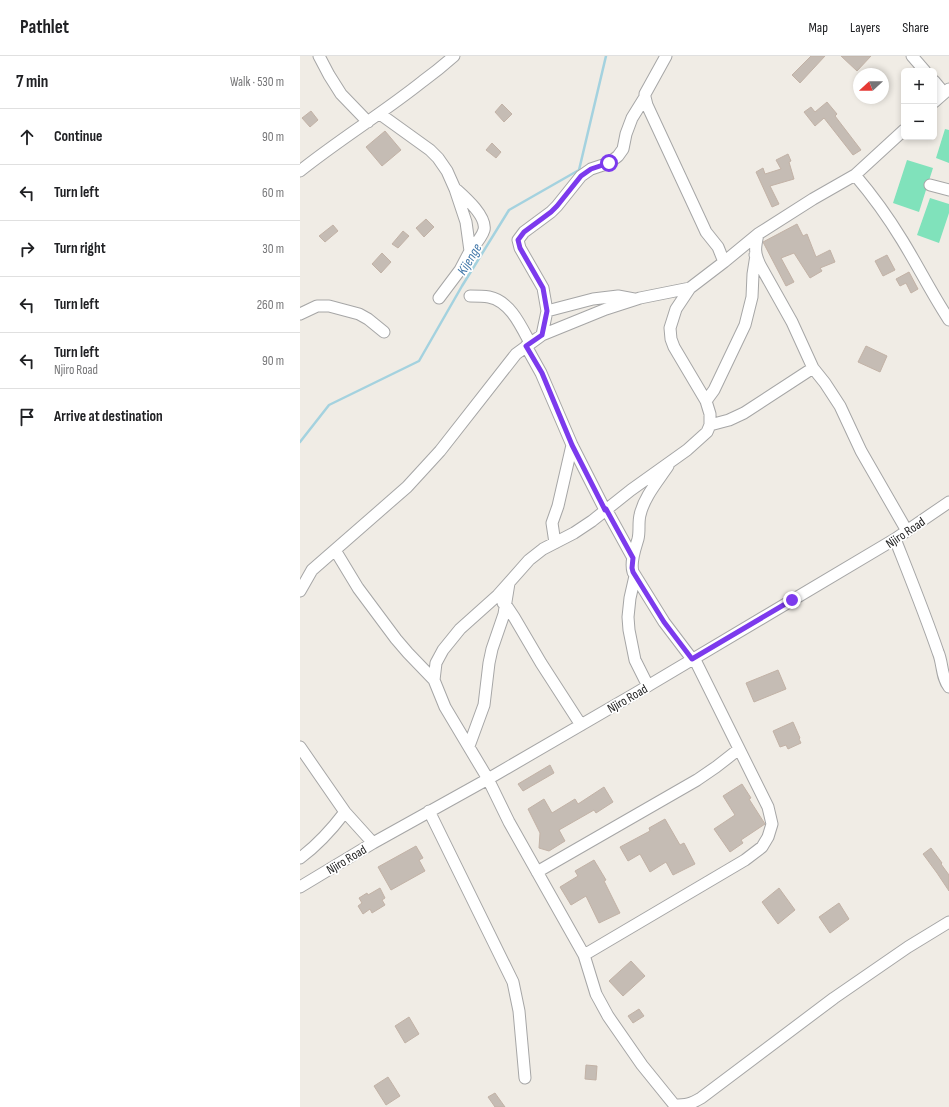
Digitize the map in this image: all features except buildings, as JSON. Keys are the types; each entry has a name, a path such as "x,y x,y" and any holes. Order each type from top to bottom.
{"street":[{"path":"319,56 341,94 368,122"},
{"path":"300,171 317,157 411,91 454,56"},
{"path":"542,335 547,311 543,288 520,248 518,240 524,232 557,206 581,176 591,169 609,163 618,156 623,149 626,134 632,118 645,97 647,90 666,56"},
{"path":"912,56 922,68"},
{"path":"937,83 947,91 937,99"},
{"path":"645,97 647,105 706,232 718,247 724,262"},
{"path":"380,114 430,150 447,171 455,188 466,222 470,251"},
{"path":"434,680 436,663 443,650 460,629 509,583 529,560 543,549 574,533 592,521 605,509 688,450 707,432 710,425 710,414 706,401 671,340 670,328 676,310 690,288 758,234 813,199 855,175 901,133"},
{"path":"855,175 872,194 902,240 945,307 949,320"},
{"path":"930,185 949,190"},
{"path":"438,298 460,270 470,251 484,231 483,219 455,188"},
{"path":"706,401 714,390 745,325 752,297 756,255 755,246 758,234"},
{"path":"740,248 756,255 792,322 814,368 840,406 861,451 907,530"},
{"path":"300,591 312,570 407,488 440,451 516,354 528,344 542,335 606,309 637,299 690,288"},
{"path":"470,296 489,297 500,301 519,323 572,445 605,509 633,558"},
{"path":"547,311 594,299 618,296 637,299"},
{"path":"300,314 317,306 329,306 359,314 368,319 384,332"},
{"path":"710,425 730,420 744,413 814,368"},
{"path":"554,543 552,523 558,506 572,445"},
{"path":"584,955 745,860 762,847 768,837 772,824 768,807 693,658 664,622 635,576 632,568 639,534 640,515 646,500 671,462"},
{"name":"Njiro Road","path":"300,887 373,843 488,779 648,686 895,539 949,502"},
{"path":"895,539 939,654 944,678 949,687"},
{"path":"335,550 358,588 396,639 434,680 445,707 488,779 509,822 584,955 596,994 608,1016 642,1066 671,1104 684,1105 701,1098 834,998 908,947 949,922"},
{"path":"635,576 630,598 628,616 629,630 635,660 648,686"},
{"path":"469,746 484,705 490,656 506,605 509,583"},
{"path":"492,599 506,605 581,725"},
{"path":"300,747 345,812 373,843"},
{"path":"537,872 697,780 739,749"},
{"path":"429,811 514,982 519,1011 525,1078"},
{"path":"300,858 325,836 345,812"}],"green space":[{"path":"945,129 949,130 949,163 936,158"},
{"path":"907,160 933,168 919,212 893,203"},
{"path":"930,198 949,204 949,213 939,243 917,235"}],"waterway":[{"name":"Kijenge","path":"300,442 329,405 419,361 462,286 509,210 579,170 606,56"}],"route":[{"path":"609,163 591,169 581,176 557,206 524,232 518,240 520,248 543,288 547,311 542,335 526,346 542,373 572,445 605,510 606,509 633,558 633,572 664,622 692,659 792,600"}]}
